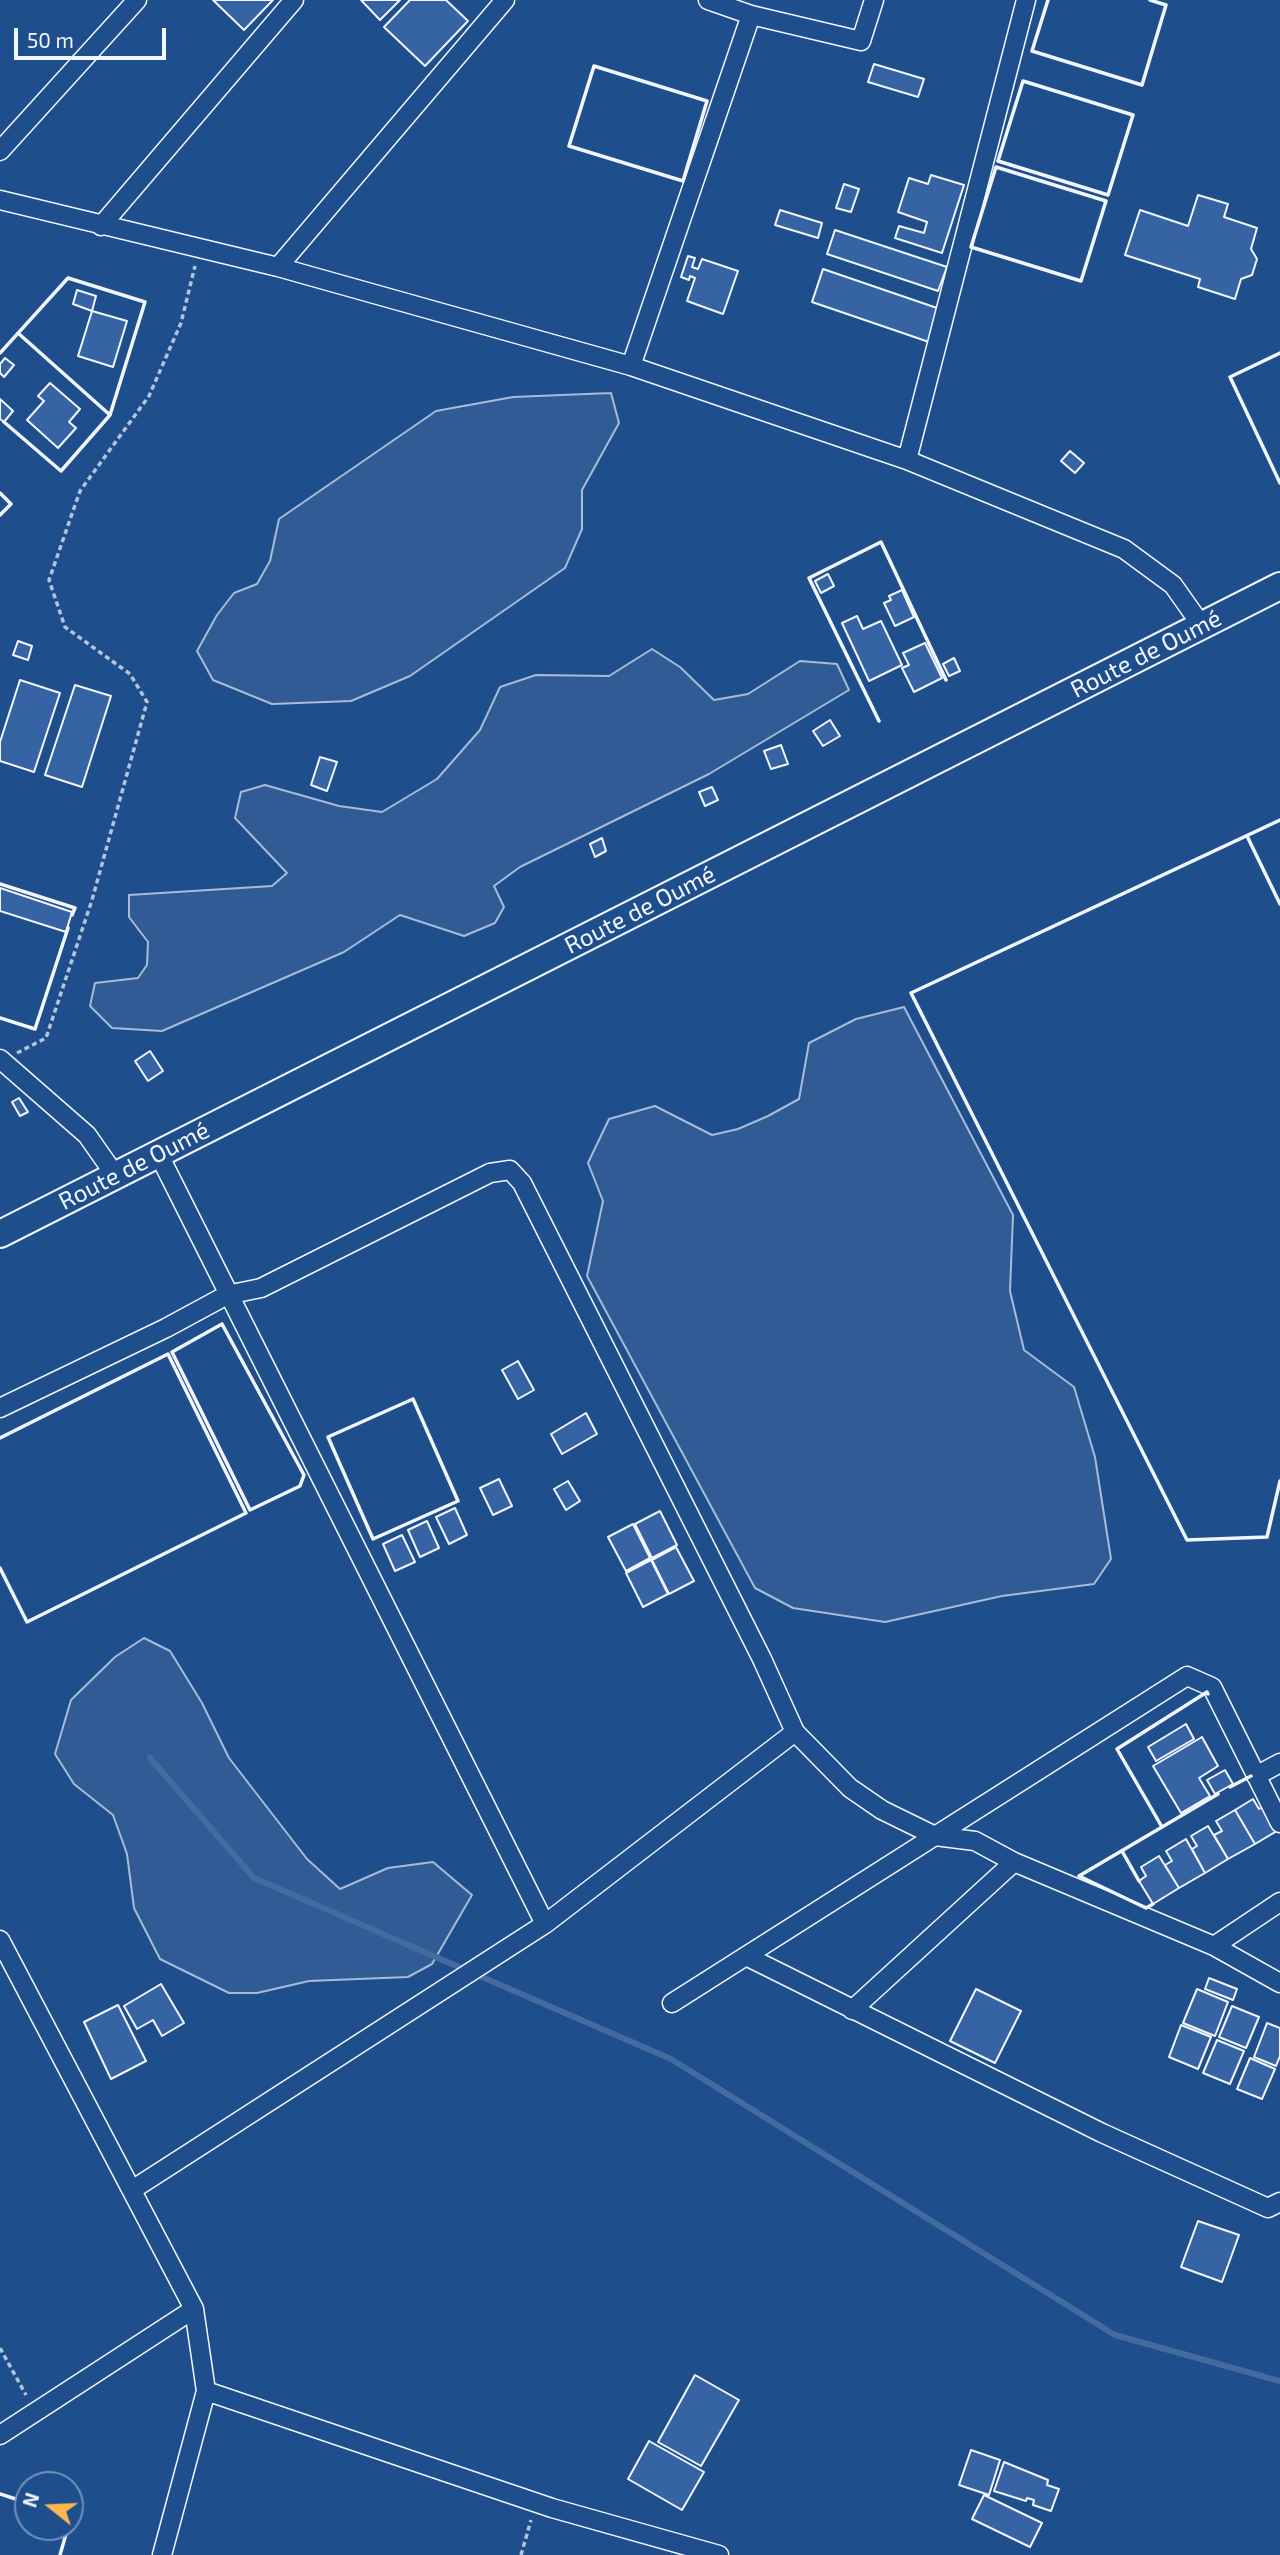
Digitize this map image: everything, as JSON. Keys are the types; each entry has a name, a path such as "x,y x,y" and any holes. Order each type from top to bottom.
{"main road":[{"name":"Route de Oumé","path":"0,1234 1280,586"}],"street":[{"path":"0,151 136,0"},
{"path":"101,226 294,0"},
{"path":"278,267 505,0"},
{"path":"708,0 751,15 861,41 874,0"},
{"path":"907,460 1026,0"},
{"path":"631,366 751,15"},
{"path":"0,200 278,267 631,366 907,460 1124,549 1173,585 1202,626"},
{"path":"2,1059 87,1135 115,1175"},
{"path":"158,1153 545,1924"},
{"path":"0,1408 166,1328 227,1295 261,1287 490,1172 510,1170 522,1183 553,1244 762,1658 794,1732 850,1788 882,1810 935,1836 975,1841 1014,1862 1214,1946 1280,1983"},
{"path":"672,2003 1187,1676 1212,1687 1280,1823"},
{"path":"132,2190 545,1924 794,1732"},
{"path":"1256,1776 1280,1763"},
{"path":"852,2010 1014,1862"},
{"path":"1214,1946 1280,1902"},
{"path":"0,1940 194,2309 206,2390 162,2555"},
{"path":"746,1956 1102,2133 1268,2208 1280,2202"},
{"path":"0,2435 194,2309"},
{"path":"206,2390 536,2502 719,2555"}],"path":[{"path":"2,1059 46,1038 92,900 147,702 130,674 65,627 49,580 80,491 149,396 181,323 199,248"},
{"path":"0,2348 35,2413"},
{"path":"522,2555 536,2502"}],"shaded area":[{"path":"611,393 619,423 582,490 582,529 565,568 410,676 351,701 272,704 213,680 197,651 217,615 234,593 257,584 270,561 279,519 436,411 513,397"},
{"path":"652,649 680,667 714,700 748,694 800,661 837,664 849,690 709,774 520,867 494,886 504,907 495,923 464,936 400,915 344,952 162,1031 112,1028 90,1006 95,983 138,978 147,965 148,942 129,917 129,895 272,886 287,873 235,818 241,792 265,785 339,806 382,812 437,779 480,730 500,687 536,675 609,676"},
{"path":"904,1007 1013,1215 1010,1291 1024,1350 1074,1387 1095,1457 1111,1559 1094,1584 1002,1596 885,1622 793,1608 755,1588 587,1276 603,1201 588,1163 609,1119 655,1106 712,1135 738,1129 768,1116 799,1099 809,1043 856,1019"},
{"path":"144,1638 170,1651 202,1703 229,1758 307,1859 340,1889 388,1868 433,1862 472,1895 432,1964 408,1977 309,1981 257,1993 229,1993 160,1959 134,1908 127,1854 113,1815 74,1784 55,1754 71,1700 115,1657"}],"building":[{"path":"213,0 273,0 244,30"},
{"path":"361,0 400,0 380,20"},
{"path":"410,0 446,0 468,21 425,66 384,27"},
{"path":"874,64 924,79 918,97 868,82"},
{"path":"931,175 964,185 942,253 895,238 899,226 924,233 927,222 898,212 909,178 928,184"},
{"path":"844,184 859,189 851,212 836,208"},
{"path":"1198,195 1228,204 1224,217 1257,228 1251,249 1257,259 1252,275 1241,279 1235,299 1198,287 1200,279 1125,255 1140,210 1188,226"},
{"path":"780,210 822,223 818,238 775,225"},
{"path":"835,230 947,267 938,291 827,254"},
{"path":"688,256 695,258 692,267 698,269 702,259 738,271 723,314 687,301 695,278 690,276 689,280 681,277"},
{"path":"823,269 940,309 929,342 812,302"},
{"path":"77,290 96,296 92,311 73,304"},
{"path":"92,311 127,321 113,367 78,356"},
{"path":"5,358 14,365 4,377 0,373 0,364"},
{"path":"50,383 80,409 69,422 76,428 58,448 27,420 44,401 38,396"},
{"path":"0,399 13,411 4,422 0,419"},
{"path":"1070,451 1084,463 1075,473 1061,461"},
{"path":"828,574 834,586 821,593 815,581"},
{"path":"902,590 914,617 895,626 884,603 891,600 889,596"},
{"path":"857,616 863,629 881,621 902,665 869,681 842,623"},
{"path":"18,641 32,646 28,660 13,655"},
{"path":"925,643 942,678 914,692 902,668 909,665 903,653"},
{"path":"954,658 960,671 949,676 943,664"},
{"path":"20,680 60,693 34,772 0,761 0,742"},
{"path":"75,685 111,696 82,787 45,775"},
{"path":"830,720 840,736 823,746 813,731"},
{"path":"781,745 788,764 771,769 764,751"},
{"path":"320,757 337,762 327,791 311,785"},
{"path":"712,787 718,800 705,806 699,792"},
{"path":"602,838 606,851 595,857 590,844"},
{"path":"0,888 72,912 66,932 0,911"},
{"path":"150,1051 163,1071 148,1081 135,1061"},
{"path":"19,1098 28,1112 20,1116 12,1102"},
{"path":"518,1361 534,1390 518,1399 502,1370"},
{"path":"586,1413 597,1434 562,1454 551,1434"},
{"path":"499,1479 512,1506 493,1515 480,1488"},
{"path":"568,1481 580,1501 566,1510 554,1489"},
{"path":"455,1508 467,1535 449,1544 436,1517"},
{"path":"660,1511 677,1545 652,1558 635,1524"},
{"path":"427,1521 439,1548 420,1557 408,1530"},
{"path":"633,1524 650,1558 626,1571 608,1537"},
{"path":"402,1535 415,1562 395,1571 383,1544"},
{"path":"676,1547 694,1581 669,1594 652,1560"},
{"path":"651,1560 668,1594 643,1607 626,1573"},
{"path":"1186,1724 1194,1739 1156,1761 1148,1747"},
{"path":"1202,1737 1218,1766 1199,1778 1210,1796 1181,1813 1153,1766"},
{"path":"1225,1770 1233,1784 1215,1794 1207,1780"},
{"path":"1253,1799 1259,1809 1266,1805 1280,1829 1255,1844 1235,1810"},
{"path":"1235,1810 1255,1844 1228,1859 1214,1835 1222,1831 1216,1821"},
{"path":"1208,1826 1228,1859 1205,1873 1192,1849 1197,1846 1191,1836"},
{"path":"1186,1839 1205,1873 1179,1888 1165,1865 1172,1861 1166,1851"},
{"path":"1159,1856 1179,1888 1153,1904 1139,1881 1146,1876 1141,1867"},
{"path":"1209,1978 1237,1989 1233,2000 1205,1989"},
{"path":"161,1984 184,2023 162,2036 153,2020 137,2029 124,2006"},
{"path":"976,1989 1021,2011 995,2063 950,2041"},
{"path":"1197,1989 1228,2002 1215,2036 1183,2023"},
{"path":"118,2005 146,2061 111,2079 84,2022"},
{"path":"1232,2006 1259,2017 1246,2048 1219,2037"},
{"path":"1267,2023 1280,2028 1280,2056 1276,2066 1254,2057"},
{"path":"1181,2025 1211,2037 1198,2069 1169,2057"},
{"path":"1217,2040 1244,2051 1230,2084 1203,2073"},
{"path":"1250,2058 1275,2069 1262,2099 1237,2089"},
{"path":"1198,2221 1239,2235 1222,2282 1181,2267"},
{"path":"695,2375 739,2400 701,2466 658,2442"},
{"path":"649,2441 704,2472 682,2510 628,2479"},
{"path":"971,2450 1000,2460 989,2495 959,2485"},
{"path":"1004,2462 1048,2480 1047,2485 1059,2489 1051,2511 1033,2505 1034,2500 1027,2498 1026,2501 994,2491"},
{"path":"984,2495 1042,2523 1030,2547 972,2519"}],"waterway":[{"path":"150,1758 254,1878 671,2059 1115,2335 1280,2381"}],"wall":[{"path":"1048,0 1032,51 1142,85 1166,5 1150,0"},
{"path":"594,66 707,101 683,181 569,146 594,66"},
{"path":"1023,81 1133,115 1108,195 998,161 1023,81"},
{"path":"996,167 1106,201 1081,281 971,247 996,167"},
{"path":"0,353 68,278 145,302 110,415"},
{"path":"4,422 61,471 110,415 18,333"},
{"path":"1280,353 1230,377 1280,483"},
{"path":"0,493 11,504 0,515"},
{"path":"879,721 809,578 881,542 946,680"},
{"path":"1280,820 911,993 1187,1540 1267,1537 1280,1481"},
{"path":"1247,836 1280,904"},
{"path":"0,884 75,908 72,915"},
{"path":"0,1018 35,1029 68,928"},
{"path":"222,1324 304,1475 300,1486 250,1510 172,1352 222,1324"},
{"path":"0,1438 168,1354 246,1513 27,1622 0,1568"},
{"path":"413,1399 458,1501 373,1539 328,1437 413,1399"},
{"path":"1162,1827 1117,1749 1207,1692 1208,1694"},
{"path":"1230,1787 1251,1776"},
{"path":"1153,1904 1146,1908 1079,1876 1218,1794"},
{"path":"1122,1851 1139,1881"},
{"path":"0,2494 14,2498"},
{"path":"60,2555 64,2541"}]}
